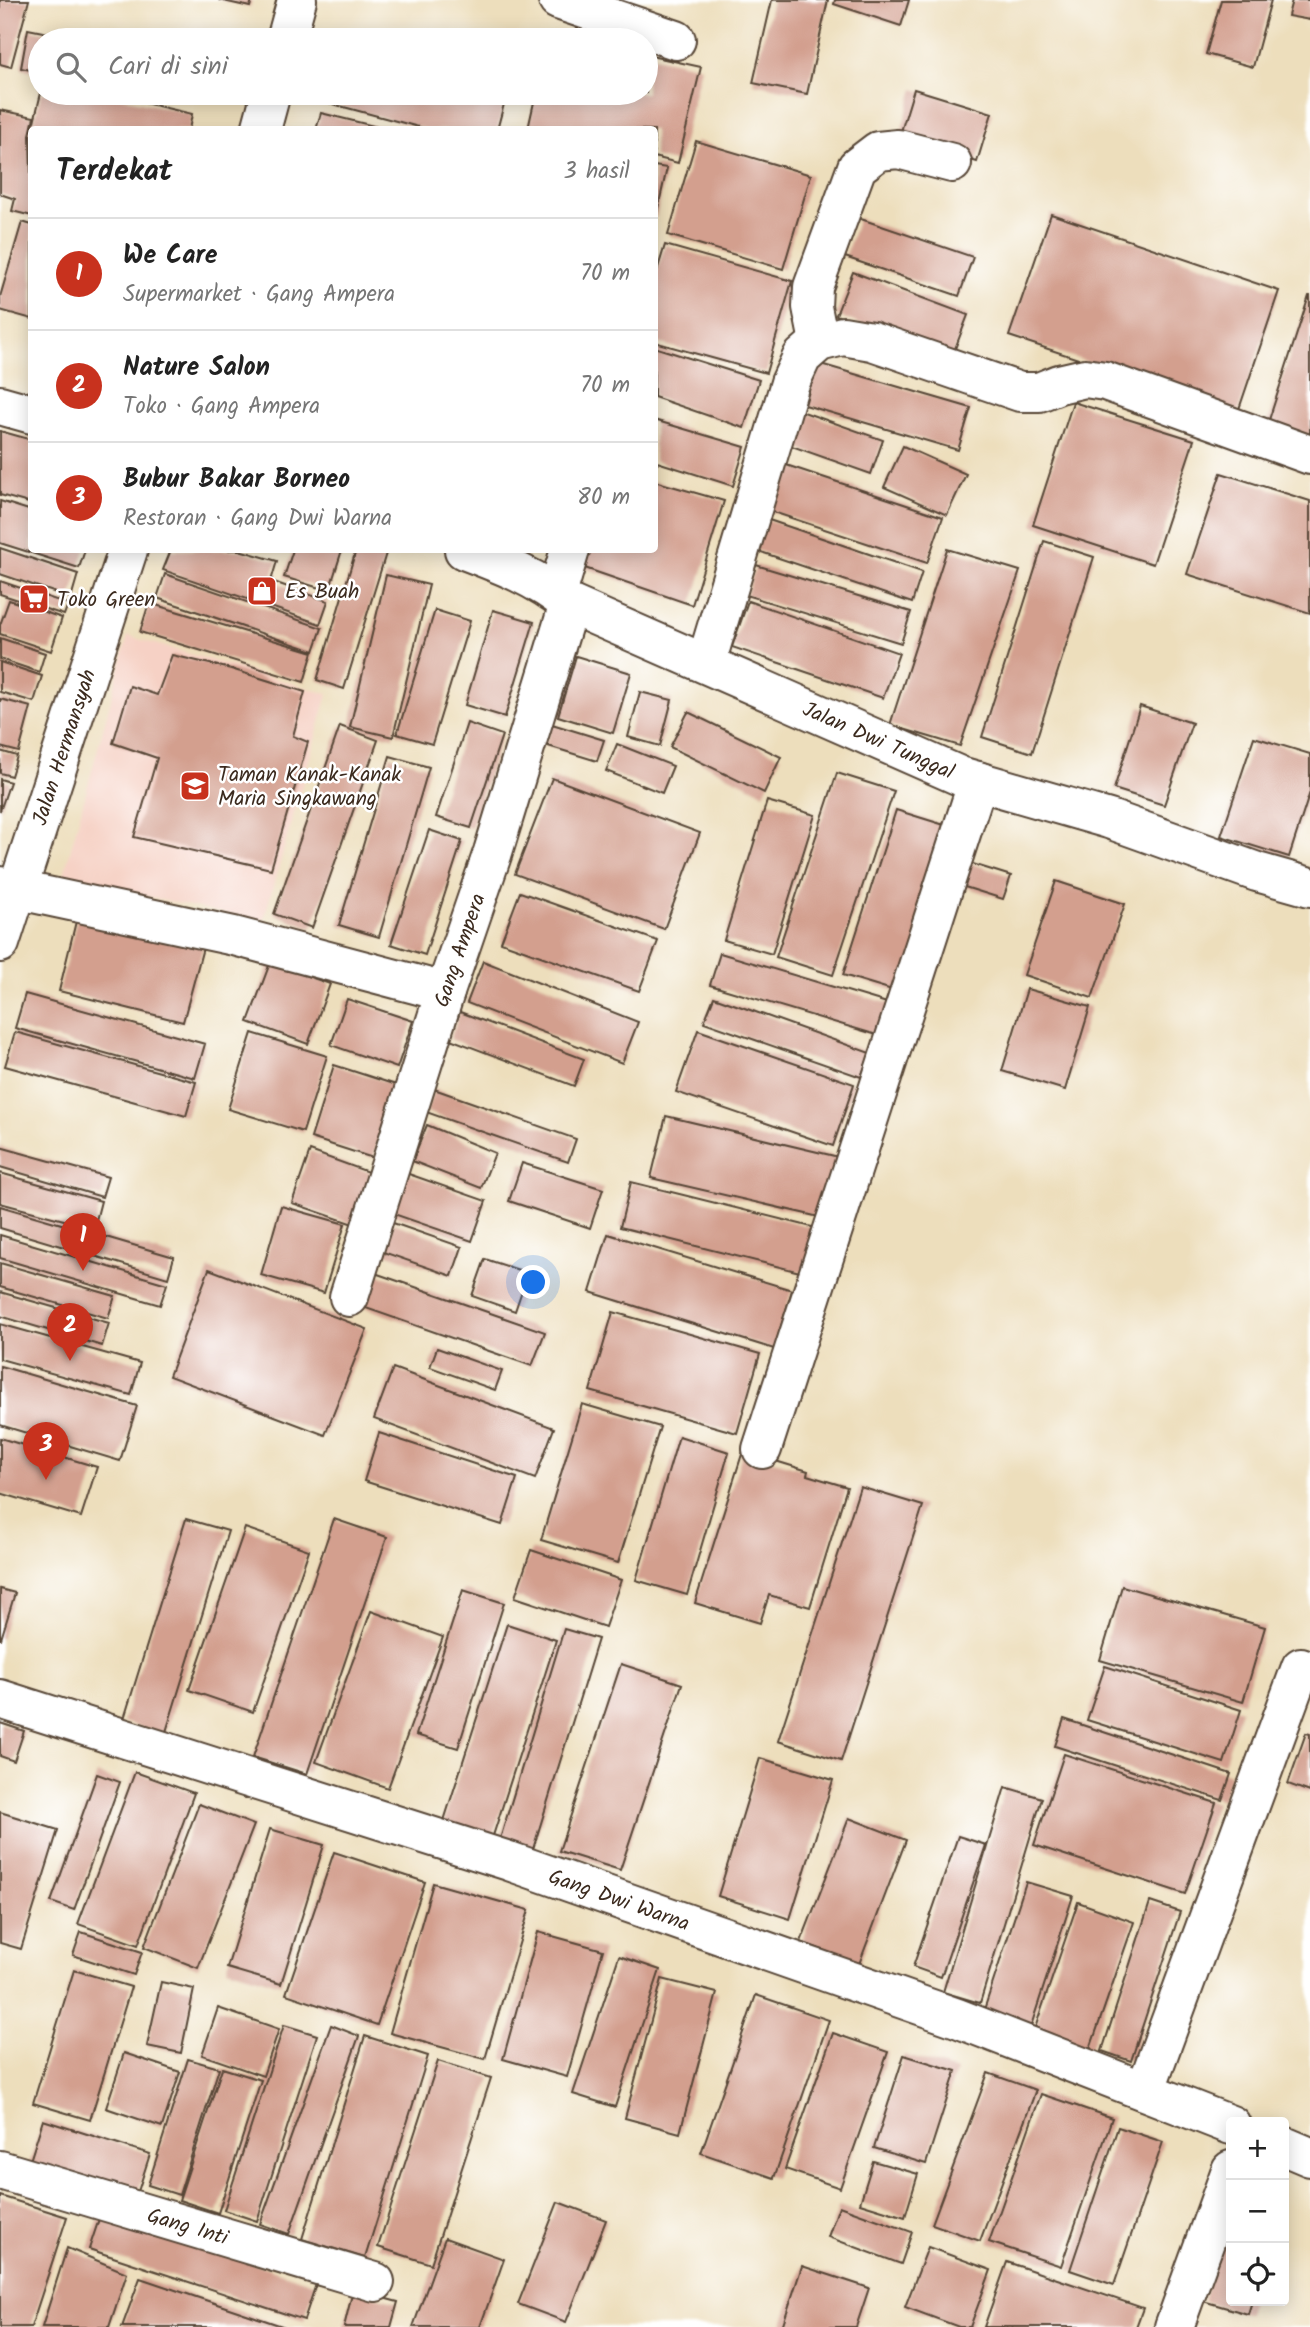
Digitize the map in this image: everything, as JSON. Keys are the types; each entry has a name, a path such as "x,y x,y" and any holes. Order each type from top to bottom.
{"street":[{"path":"289,28 297,0"},
{"path":"558,0 641,28"},
{"path":"658,34 676,40"},
{"path":"262,126 268,105"},
{"path":"819,342 812,307 813,287 858,167 878,151 898,149 952,163"},
{"path":"706,663 790,383 802,356 819,342 843,336 872,341 1020,392 1040,392 1085,378 1105,382 1310,454"},
{"path":"0,405 28,413"},
{"name":"Jalan Hermansyah","path":"0,943 8,888 80,701 127,553"},
{"name":"Jalan Dwi Tunggal","path":"472,553 522,573 563,599 856,732 960,776 1109,819 1257,872 1310,887"},
{"name":"Gang Ampera","path":"349,1297 445,992 494,852 563,599 570,553"},
{"path":"762,1449 978,781"},
{"path":"8,888 234,936 445,992"},
{"path":"1145,2091 1301,1667"},
{"name":"Gang Dwi Warna","path":"0,1699 509,1861 957,2018 1226,2123"},
{"path":"1289,2148 1310,2157"},
{"name":"Gang Inti","path":"0,2170 375,2282"},
{"path":"1174,2327 1227,2180"}],"shaded area":[{"name":"Taman Kanak-Kanak Maria Singkawang","path":"128,636 328,694 263,922 63,878"}],"building":[{"path":"0,0 29,0 11,67 0,64"},
{"path":"219,0 252,0 250,7"},
{"path":"772,0 828,0 807,94 753,83"},
{"path":"835,0 909,0 901,26 834,4"},
{"path":"1221,0 1271,0 1253,67 1206,54"},
{"path":"1292,0 1310,0 1310,20 1288,16"},
{"path":"28,29 28,69 21,68"},
{"path":"658,58 701,67 678,163 658,158 658,126 529,126 533,105 658,105"},
{"path":"914,89 992,113 977,162 899,138"},
{"path":"38,105 153,105 192,114 190,126 33,126"},
{"path":"336,105 504,105 498,126 415,126"},
{"path":"0,110 34,117 32,126 28,126 28,215 12,211 15,199 0,194"},
{"path":"321,113 374,126 317,126"},
{"path":"696,141 811,175 783,269 668,235"},
{"path":"658,167 667,168 658,208"},
{"path":"1051,214 1279,291 1238,412 1009,336"},
{"path":"858,218 973,257 959,296 845,257"},
{"path":"22,222 28,224 28,318 0,310 0,297"},
{"path":"665,245 792,281 766,373 658,343 658,268"},
{"path":"853,272 968,315 951,359 836,315"},
{"path":"1310,296 1310,436 1268,423"},
{"path":"658,348 759,380 744,428 658,398"},
{"path":"817,363 971,408 958,450 805,405"},
{"path":"1073,402 1194,440 1153,564 1033,525"},
{"path":"795,409 883,440 871,474 783,443"},
{"path":"658,421 745,447 733,486 658,462"},
{"path":"0,431 28,439 28,503 0,495"},
{"path":"903,446 966,474 947,515 884,487"},
{"path":"771,460 943,517 927,563 755,506"},
{"path":"1221,473 1310,501 1310,613 1187,574"},
{"path":"658,482 724,501 692,605 579,566 582,553 658,553"},
{"path":"0,501 28,510 28,552 0,543"},
{"path":"766,519 922,572 912,603 755,550"},
{"path":"1044,541 1094,557 1032,753 982,737"},
{"path":"0,548 78,574 71,598 0,574"},
{"path":"947,549 1020,571 960,746 890,725"},
{"path":"32,553 84,553 79,568"},
{"name":"Es Buah","path":"170,553 249,553 277,561 271,581 328,601 320,624 163,570"},
{"path":"292,553 341,553 329,591 284,577"},
{"path":"355,553 386,553 344,689 317,680"},
{"path":"756,565 911,612 901,643 746,595"},
{"path":"165,574 322,628 314,651 157,598"},
{"path":"386,575 429,585 393,737 350,727"},
{"name":"Toko Green","path":"0,581 68,604 64,615 0,594"},
{"path":"9,600 62,618 51,651 0,634 0,625"},
{"path":"748,601 899,653 883,698 732,647"},
{"path":"149,603 313,652 304,682 140,632"},
{"path":"435,610 470,621 432,744 397,734"},
{"path":"493,610 534,622 505,717 465,705"},
{"path":"0,638 45,653 39,672 0,659"},
{"name":"Taman Kanak-Kanak Maria Singkawang","path":"172,655 231,669 305,692 293,736 308,742 271,869 134,837 157,758 113,743 130,686 157,695"},
{"path":"576,656 631,673 613,733 558,716"},
{"path":"0,662 42,676 34,702 0,692"},
{"path":"640,692 672,700 660,746 628,737"},
{"path":"0,699 31,707 19,752 0,747"},
{"path":"1140,706 1192,723 1164,805 1114,789"},
{"path":"688,712 781,757 764,793 670,747"},
{"path":"467,723 502,735 471,828 436,817"},
{"path":"552,724 604,740 597,761 545,745"},
{"path":"340,726 378,740 312,928 274,914"},
{"path":"1254,737 1310,754 1310,792 1289,857 1221,836"},
{"path":"617,744 673,766 662,793 606,771"},
{"path":"0,751 17,756 11,776 0,773"},
{"path":"390,756 429,767 379,937 339,925"},
{"path":"837,773 894,791 833,975 776,957"},
{"path":"552,778 700,833 664,929 515,874"},
{"path":"0,779 10,782 0,811"},
{"path":"767,801 815,815 772,954 724,940"},
{"path":"896,810 954,828 902,993 843,975"},
{"path":"429,830 462,841 425,955 391,944"},
{"path":"960,860 1011,876 1003,899 952,883"},
{"path":"1056,881 1125,904 1092,998 1024,975"},
{"path":"520,892 658,941 639,991 501,942"},
{"path":"78,913 204,944 183,1022 59,991"},
{"path":"720,953 897,1006 887,1038 710,985"},
{"path":"483,961 638,1022 622,1063 467,1003"},
{"path":"270,963 330,984 308,1044 248,1022"},
{"path":"1027,989 1090,1007 1065,1090 1002,1071"},
{"path":"25,994 205,1044 195,1078 15,1028"},
{"path":"714,997 870,1053 861,1077 704,1022"},
{"path":"347,999 413,1021 397,1068 331,1045"},
{"path":"460,1012 584,1059 574,1086 450,1039"},
{"path":"698,1030 854,1084 833,1146 676,1092"},
{"path":"15,1032 196,1082 186,1116 5,1066"},
{"path":"252,1033 327,1056 303,1132 228,1109"},
{"path":"334,1065 396,1085 373,1158 311,1138"},
{"path":"434,1089 576,1139 568,1162 426,1112"},
{"path":"666,1116 843,1158 828,1219 651,1178"},
{"path":"427,1125 495,1153 481,1188 412,1161"},
{"path":"0,1147 108,1177 102,1197 0,1167"},
{"path":"310,1151 371,1173 353,1224 292,1203"},
{"path":"522,1163 603,1189 590,1228 509,1201"},
{"path":"403,1172 486,1201 472,1241 388,1212"},
{"path":"0,1173 101,1201 94,1228 0,1203"},
{"path":"631,1182 816,1228 804,1273 620,1227"},
{"path":"0,1206 174,1257 168,1278 0,1228"},
{"path":"281,1206 345,1224 324,1293 261,1275"},
{"path":"393,1223 462,1247 452,1276 383,1252"},
{"path":"608,1234 792,1290 774,1349 590,1292"},
{"path":"0,1235 167,1284 160,1305 0,1258"},
{"path":"485,1259 528,1273 515,1311 472,1296"},
{"path":"0,1263 115,1296 108,1318 0,1287"},
{"path":"209,1269 367,1329 325,1435 169,1376"},
{"path":"369,1271 545,1332 532,1366 357,1305"},
{"path":"0,1292 109,1323 102,1346 0,1316"},
{"path":"613,1312 760,1354 737,1433 590,1391"},
{"path":"0,1324 140,1363 131,1395 0,1359"},
{"path":"437,1348 502,1371 495,1390 430,1367"},
{"path":"0,1366 137,1406 120,1461 0,1425"},
{"path":"393,1368 554,1428 535,1479 374,1419"},
{"path":"582,1404 660,1427 618,1563 541,1540"},
{"path":"379,1433 517,1478 502,1525 364,1481"},
{"path":"679,1436 729,1452 687,1595 636,1580"},
{"path":"0,1438 97,1467 81,1517 0,1493"},
{"path":"743,1451 808,1471 807,1475 847,1487 810,1607 769,1595 760,1623 695,1603"},
{"path":"860,1487 923,1506 841,1761 778,1741"},
{"path":"186,1519 228,1531 165,1735 123,1722"},
{"path":"334,1519 387,1537 307,1774 253,1757"},
{"path":"245,1528 309,1550 253,1712 189,1690"},
{"path":"531,1550 621,1580 605,1627 515,1597"},
{"path":"1122,1586 1265,1627 1243,1702 1100,1660"},
{"path":"0,1589 15,1593 1,1639 0,1639"},
{"path":"463,1590 504,1603 458,1748 416,1735"},
{"path":"371,1611 443,1637 388,1788 316,1762"},
{"path":"507,1624 556,1640 491,1842 442,1827"},
{"path":"564,1629 598,1639 533,1849 500,1839"},
{"path":"621,1664 682,1684 620,1870 559,1851"},
{"path":"1105,1666 1241,1710 1224,1763 1087,1720"},
{"path":"1064,1719 1231,1774 1222,1800 1055,1746"},
{"path":"0,1723 24,1731 14,1761 0,1756"},
{"path":"1306,1733 1310,1734 1310,1792 1288,1784"},
{"path":"1064,1754 1216,1803 1185,1894 1034,1845"},
{"path":"760,1758 833,1780 790,1919 718,1896"},
{"path":"135,1772 194,1793 138,1945 78,1924"},
{"path":"97,1774 120,1782 74,1910 51,1902"},
{"path":"1005,1787 1042,1798 980,2003 943,1992"},
{"path":"199,1804 254,1825 198,1968 144,1947"},
{"path":"0,1812 58,1830 21,1949 0,1943"},
{"path":"849,1818 906,1840 859,1964 801,1942"},
{"path":"270,1829 324,1845 281,1984 227,1968"},
{"path":"958,1836 986,1845 941,1977 913,1967"},
{"path":"334,1852 425,1882 377,2025 286,1994"},
{"path":"1026,1882 1073,1896 1030,2029 983,2013"},
{"path":"433,1883 529,1910 485,2059 390,2033"},
{"path":"1078,1902 1134,1922 1089,2052 1033,2034"},
{"path":"1150,1902 1180,1912 1131,2061 1102,2051"},
{"path":"81,1932 142,1952 134,1975 73,1955"},
{"path":"538,1932 603,1950 567,2077 503,2059"},
{"path":"619,1956 660,1970 615,2107 573,2094"},
{"path":"74,1970 131,1987 90,2120 33,2103"},
{"path":"662,1979 717,1993 680,2133 625,2118"},
{"path":"161,1982 194,1989 181,2053 147,2046"},
{"path":"756,1995 829,2020 774,2178 701,2153"},
{"path":"218,2008 279,2029 263,2076 202,2055"},
{"path":"284,2025 317,2035 257,2221 224,2210"},
{"path":"331,2025 359,2036 289,2234 260,2224"},
{"path":"833,2033 888,2052 840,2188 785,2169"},
{"path":"365,2036 428,2056 365,2258 302,2239"},
{"path":"124,2053 180,2072 162,2127 106,2108"},
{"path":"904,2055 956,2071 926,2164 874,2148"},
{"path":"188,2059 219,2068 179,2195 148,2185"},
{"path":"438,2061 491,2078 431,2264 378,2247"},
{"path":"222,2068 261,2080 218,2213 179,2200"},
{"path":"988,2073 1036,2090 980,2241 932,2224"},
{"path":"1041,2094 1112,2118 1061,2266 989,2242"},
{"path":"43,2120 150,2154 135,2201 28,2167"},
{"path":"1118,2127 1163,2142 1114,2285 1070,2270"},
{"path":"873,2161 918,2174 905,2217 860,2203"},
{"path":"0,2196 67,2217 31,2327 0,2327"},
{"path":"558,2202 606,2220 566,2322 518,2304"},
{"path":"839,2206 912,2232 901,2264 828,2237"},
{"path":"101,2213 316,2284 304,2320 89,2249"},
{"path":"1226,2221 1226,2306 1250,2306 1248,2314 1203,2301"},
{"path":"445,2238 504,2259 480,2327 413,2327"},
{"path":"928,2247 991,2270 970,2327 959,2327 905,2307"},
{"path":"67,2248 127,2273 109,2327 42,2327"},
{"path":"1007,2262 1143,2308 1136,2327 984,2327"},
{"path":"802,2266 869,2288 856,2327 782,2327"},
{"path":"140,2278 285,2327 122,2327"},
{"path":"353,2290 398,2302 391,2327 344,2327"}],"place":[{"name":"Es Buah","path":"262,591"},
{"name":"Toko Green","path":"34,599"},
{"name":"Taman Kanak-Kanak Maria Singkawang","path":"195,786"},
{"name":"We Care","path":"83,1271"},
{"name":"Nature Salon","path":"70,1361"},
{"name":"Bubur Bakar Borneo","path":"46,1480"}]}
